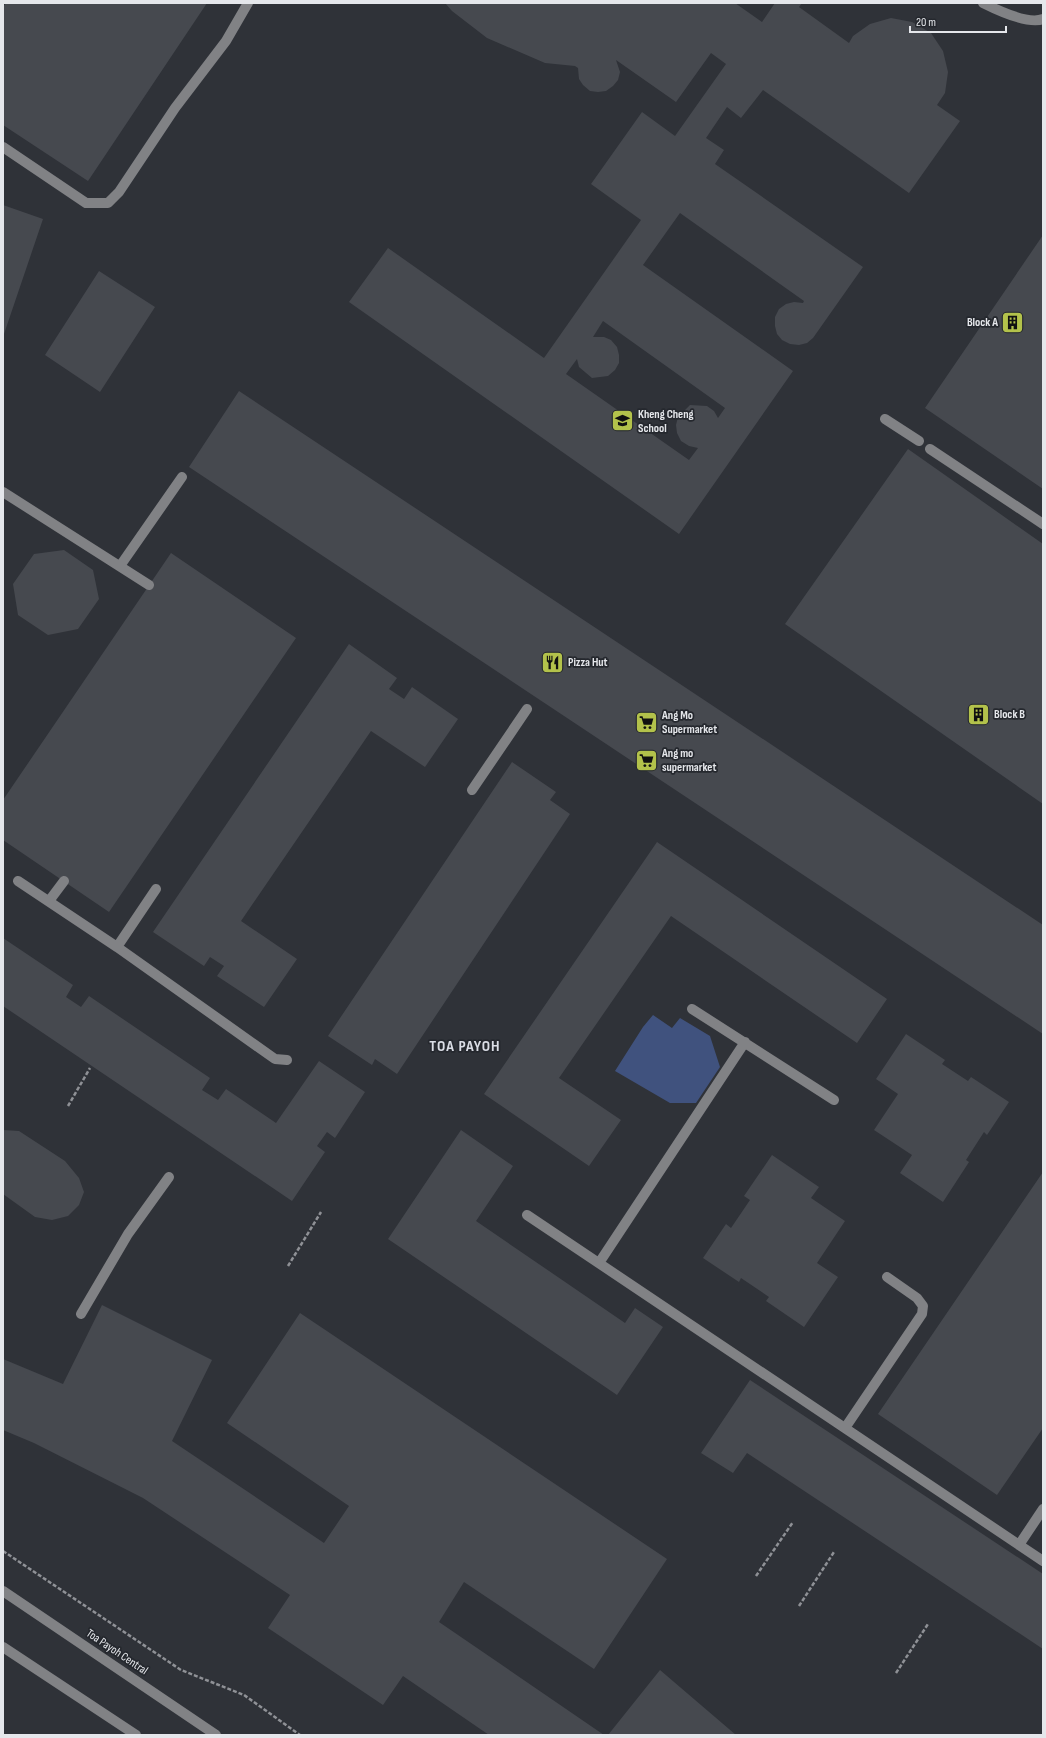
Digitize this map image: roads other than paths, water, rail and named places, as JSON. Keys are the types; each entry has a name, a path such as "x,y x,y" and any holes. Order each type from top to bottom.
{"street":[{"path":"3,147 86,203 108,203 119,192 175,108 226,41 248,3"},
{"path":"983,3 1004,13 1037,21 1043,19"},
{"path":"885,419 919,441"},
{"path":"930,449 1043,524"},
{"path":"120,566 182,477"},
{"path":"3,492 148,585"},
{"path":"472,790 527,709"},
{"path":"18,881 117,947 275,1059 287,1060"},
{"path":"49,901 64,881"},
{"path":"117,947 156,889"},
{"path":"692,1009 834,1100"},
{"path":"599,1263 744,1042"},
{"path":"80,1314 128,1234 169,1177"},
{"path":"527,1215 1043,1561"},
{"path":"845,1428 922,1314 923,1306 917,1298 887,1277"},
{"path":"1019,1545 1043,1509"},
{"name":"Toa Payoh Central","path":"3,1591 216,1735"},
{"path":"3,1647 136,1735"}],"place":[{"name":"Block A","path":"1013,322"},
{"name":"Kheng Cheng School","path":"623,421"},
{"name":"Pizza Hut","path":"552,662"},
{"name":"Block B","path":"979,714"},
{"name":"Ang Mo Supermarket","path":"647,722"},
{"name":"Ang mo supermarket","path":"646,760"}],"district":[{"name":"TOA PAYOH","path":"465,1046"}]}
